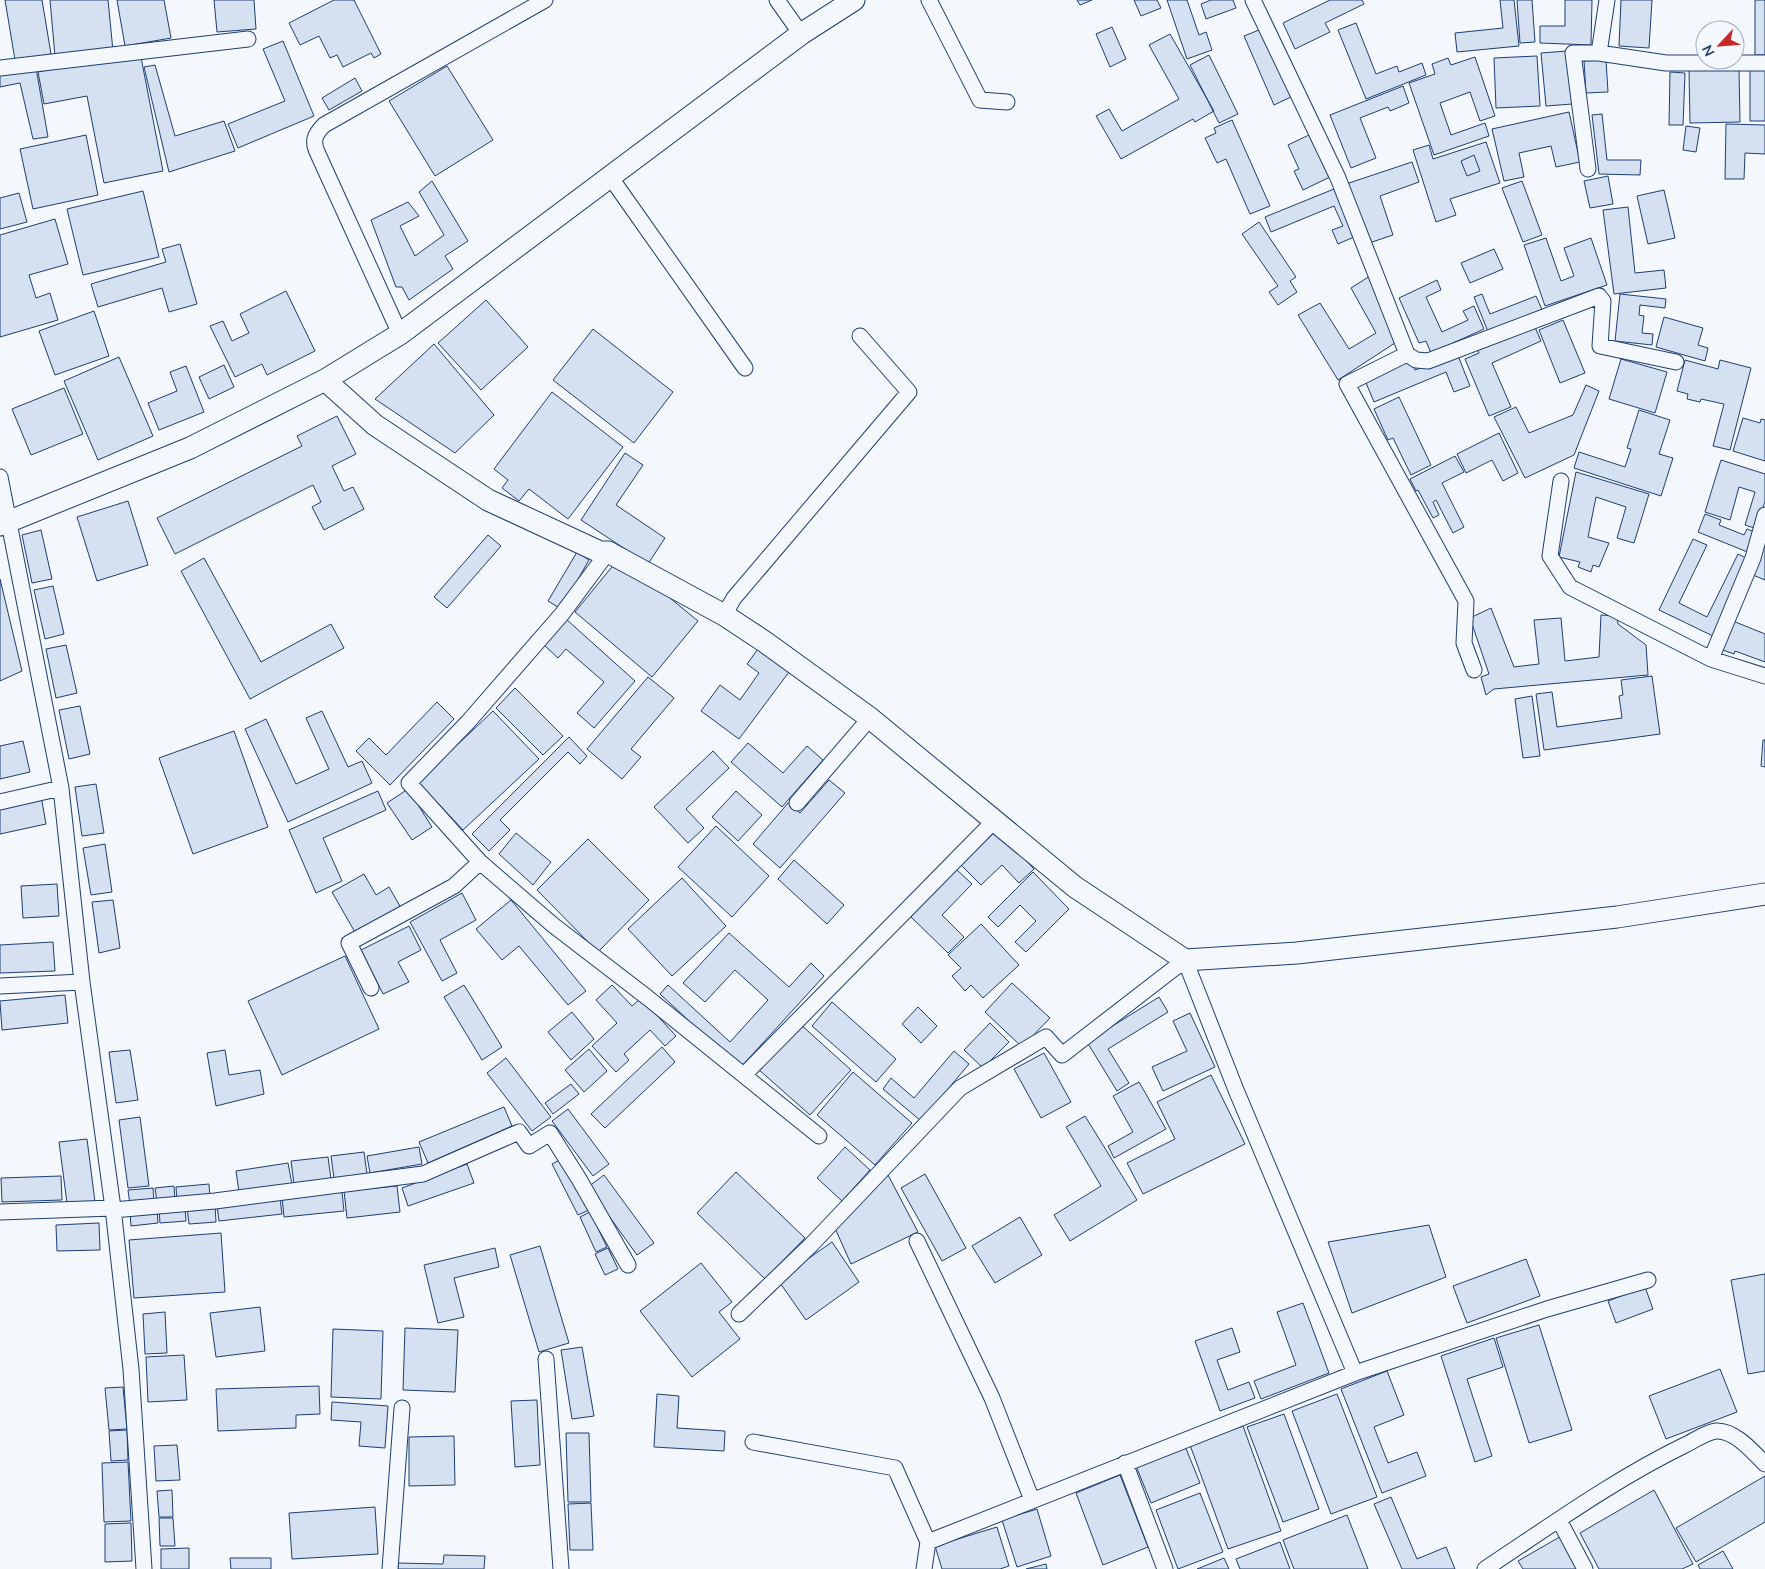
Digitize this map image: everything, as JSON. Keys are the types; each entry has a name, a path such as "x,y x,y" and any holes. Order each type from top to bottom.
{"street":[{"path":"400,334 318,154 314,140 316,133 324,125 545,0"},
{"path":"776,0 801,34"},
{"path":"5,523 190,448 325,380 400,334 801,34 854,0"},
{"path":"929,0 980,100 1007,102"},
{"path":"1253,0 1338,178 1407,354 1416,360 1428,361 1599,296 1603,301 1600,346 1676,362"},
{"path":"1599,54 1607,0"},
{"path":"0,68 248,39"},
{"path":"1588,169 1573,53 1599,54 1666,63 1765,64"},
{"path":"611,178 745,368"},
{"path":"724,614 734,598 910,392 860,336"},
{"path":"1407,354 1347,384 1466,601 1464,642 1474,670"},
{"path":"325,380 375,425 488,500 600,552 608,552 724,614 870,718 1075,887 1184,960 1236,1090 1355,1373"},
{"path":"0,477 5,523 61,788 82,982 113,1209 131,1370 144,1569"},
{"path":"1561,481 1550,556 1570,587 1711,659 1765,676"},
{"path":"1711,659 1753,558 1765,515"},
{"path":"608,552 556,621 468,722 408,783 480,862 553,926 648,998 818,1136"},
{"path":"797,802 870,718"},
{"path":"0,802 61,788"},
{"path":"744,1075 994,820"},
{"path":"371,988 349,943 454,886 480,862"},
{"path":"740,1314 811,1245 960,1088 1046,1037 1062,1055 1184,960 1297,953 1617,918 1765,894"},
{"path":"0,986 82,982"},
{"path":"0,1212 113,1209 215,1201 395,1179 423,1174 519,1132 529,1146 550,1133 579,1179 628,1265"},
{"path":"917,1240 992,1398 1032,1500"},
{"path":"928,1542 1355,1373 1547,1309 1648,1280"},
{"path":"546,1359 561,1569"},
{"path":"390,1569 402,1408"},
{"path":"1485,1569 1559,1520 1663,1456 1714,1431 1724,1432 1733,1436 1765,1464"},
{"path":"753,1442 896,1468 928,1542 924,1569"},
{"path":"1125,1464 1166,1569"},
{"path":"1559,1520 1585,1569"}],"building":[{"path":"5,0 42,0 51,54 15,60"},
{"path":"50,0 108,0 113,51 55,56"},
{"path":"117,0 164,0 171,38 125,46"},
{"path":"214,0 254,0 256,29 217,32"},
{"path":"334,0 354,0 381,54 374,58 371,53 343,67 337,55 330,58 319,36 300,45 289,23"},
{"path":"1077,0 1092,0 1080,5"},
{"path":"1134,0 1157,0 1161,8 1141,16"},
{"path":"1167,0 1187,0 1199,35 1206,32 1212,50 1187,59"},
{"path":"1211,0 1233,0 1236,8 1206,19 1201,4"},
{"path":"1330,0 1362,0 1364,4 1325,23 1330,32 1295,49 1283,23"},
{"path":"1500,0 1514,0 1519,46 1457,52 1455,33 1503,28"},
{"path":"1517,0 1532,0 1535,42 1520,43"},
{"path":"1565,0 1592,0 1591,45 1540,43 1540,26 1565,26"},
{"path":"1621,0 1652,0 1649,48 1619,46"},
{"path":"1755,0 1765,0 1765,55 1755,55"},
{"path":"1356,23 1376,74 1397,66 1399,72 1422,63 1426,75 1366,99 1338,30"},
{"path":"1112,27 1126,59 1110,67 1096,34"},
{"path":"1264,28 1293,96 1274,105 1244,36"},
{"path":"1170,34 1214,111 1195,122 1193,119 1121,159 1096,116 1109,109 1122,131 1179,99 1149,45"},
{"path":"283,41 314,116 238,148 228,124 285,101 263,49"},
{"path":"1567,51 1572,104 1546,106 1541,53"},
{"path":"140,52 163,171 104,183 87,96 44,104 38,72"},
{"path":"1209,55 1238,114 1219,123 1190,65"},
{"path":"1537,56 1540,106 1496,108 1494,58"},
{"path":"1475,57 1495,116 1480,121 1470,92 1440,103 1451,135 1485,123 1489,136 1434,155 1409,83 1435,74 1432,64 1448,58 1451,65"},
{"path":"1606,60 1608,92 1586,93 1584,61"},
{"path":"155,65 175,136 224,121 235,151 169,172 144,67"},
{"path":"447,66 493,140 435,176 389,101"},
{"path":"36,68 48,137 33,139 20,83 0,87 0,73"},
{"path":"1750,68 1765,68 1765,121 1750,121"},
{"path":"1689,70 1739,70 1740,122 1690,123"},
{"path":"1670,72 1685,73 1683,125 1669,125"},
{"path":"355,78 362,91 329,110 322,98"},
{"path":"1403,86 1409,103 1390,111 1388,107 1360,118 1376,158 1351,168 1330,115"},
{"path":"1569,112 1580,162 1556,167 1551,146 1519,153 1524,177 1504,181 1492,129"},
{"path":"1602,114 1607,160 1641,160 1640,175 1599,174 1592,115"},
{"path":"1232,120 1270,206 1250,214 1226,159 1217,163 1205,138 1216,133 1214,128"},
{"path":"1726,124 1765,125 1765,154 1745,153 1744,179 1725,179"},
{"path":"1686,126 1700,128 1696,152 1683,150"},
{"path":"1311,134 1332,176 1303,190 1294,171 1299,169 1288,145"},
{"path":"86,135 98,195 33,209 20,149"},
{"path":"1486,142 1500,183 1450,199 1456,215 1436,222 1413,150 1429,145 1433,159"},
{"path":"1474,155 1480,171 1467,176 1461,161"},
{"path":"1412,162 1419,182 1380,196 1393,235 1366,244 1346,184"},
{"path":"1608,176 1613,204 1590,208 1584,181"},
{"path":"432,181 468,241 445,256 453,269 409,300 402,287 396,287 371,220 408,202 419,216 400,226 415,256 444,235 419,192"},
{"path":"1522,181 1542,235 1523,242 1502,188"},
{"path":"1334,189 1354,237 1338,244 1332,230 1343,226 1334,206 1271,232 1265,217"},
{"path":"1664,190 1675,238 1648,244 1637,196"},
{"path":"143,191 159,257 83,275 67,209"},
{"path":"19,193 27,222 0,229 0,198"},
{"path":"1628,207 1635,273 1664,270 1666,288 1614,294 1603,210"},
{"path":"55,219 68,264 29,275 36,298 50,293 58,320 0,337 0,235"},
{"path":"1259,222 1296,277 1290,281 1297,292 1278,305 1269,292 1278,286 1242,234"},
{"path":"1546,238 1561,281 1574,276 1564,248 1591,238 1607,285 1545,306 1524,245"},
{"path":"180,244 197,304 169,312 162,288 98,307 91,284 166,262 162,249"},
{"path":"1494,249 1503,269 1470,283 1461,263"},
{"path":"1370,276 1398,341 1338,380 1298,315 1320,303 1349,349 1376,333 1351,288"},
{"path":"1437,280 1441,290 1426,297 1442,332 1468,320 1463,311 1474,306 1484,329 1431,353 1426,341 1419,343 1399,298"},
{"path":"286,291 315,351 267,375 262,364 235,377 210,326 223,321 232,341 249,333 240,314"},
{"path":"1482,294 1490,314 1536,296 1543,312 1489,334 1474,297"},
{"path":"1620,294 1666,299 1665,308 1640,305 1639,315 1644,316 1642,333 1653,334 1652,345 1615,341"},
{"path":"486,300 528,347 481,390 438,343"},
{"path":"94,311 109,356 55,375 39,331"},
{"path":"1664,317 1703,328 1698,345 1708,348 1705,361 1656,347"},
{"path":"1563,320 1585,373 1560,383 1539,330"},
{"path":"1534,325 1541,341 1492,363 1511,407 1489,416 1465,359 1479,353 1477,349"},
{"path":"593,329 673,392 634,443 553,380"},
{"path":"434,344 494,415 455,453 375,399"},
{"path":"1457,353 1470,386 1454,392 1446,372 1374,402 1364,378 1410,359 1415,370"},
{"path":"119,357 153,436 98,460 64,381"},
{"path":"1621,359 1667,372 1655,413 1609,399"},
{"path":"1685,360 1718,369 1720,360 1751,368 1730,450 1713,446 1724,404 1701,399 1700,402 1687,399 1688,394 1677,391"},
{"path":"224,365 234,387 209,399 199,377"},
{"path":"186,366 204,412 159,430 148,403 177,391 170,372"},
{"path":"1586,385 1599,391 1574,455 1525,478 1494,417 1516,407 1529,433 1573,415"},
{"path":"64,388 83,434 31,455 12,409"},
{"path":"552,392 623,447 568,519 529,489 519,501 502,488 508,480 494,469"},
{"path":"1399,397 1431,465 1411,475 1393,438 1388,440 1374,409"},
{"path":"1639,410 1670,420 1659,454 1673,458 1661,496 1574,468 1579,452 1625,467 1631,449 1627,448"},
{"path":"337,416 356,454 332,466 344,491 353,487 364,509 324,530 312,507 321,502 313,485 175,554 157,518 302,446 297,436"},
{"path":"1743,418 1760,423 1761,419 1765,420 1765,461 1733,451"},
{"path":"1499,433 1518,473 1503,481 1492,460 1466,473 1457,454"},
{"path":"625,453 643,465 616,505 665,538 648,564 581,520"},
{"path":"1455,456 1464,472 1442,483 1464,527 1453,533 1436,500 1433,502 1439,515 1433,518 1410,479"},
{"path":"1721,460 1765,474 1765,501 1757,529 1745,525 1755,492 1739,487 1730,520 1705,512"},
{"path":"1576,472 1649,494 1634,543 1617,538 1626,507 1596,497 1588,537 1609,543 1599,567 1593,565 1591,572 1578,567 1580,562 1559,557"},
{"path":"128,501 148,565 97,581 77,517"},
{"path":"1705,514 1721,520 1719,525 1744,535 1747,529 1757,533 1750,553 1698,532"},
{"path":"41,530 52,579 32,583 22,535"},
{"path":"488,535 501,546 447,608 434,597"},
{"path":"1693,539 1707,545 1679,603 1707,617 1738,554 1750,560 1713,636 1659,610"},
{"path":"1765,545 1765,580 1753,575"},
{"path":"577,552 589,560 561,609 548,601"},
{"path":"620,557 698,621 652,677 575,612"},
{"path":"204,558 261,662 331,624 344,648 250,699 181,571"},
{"path":"0,579 22,671 0,681"},
{"path":"53,586 64,634 45,639 34,590"},
{"path":"1491,608 1514,667 1539,664 1534,620 1561,618 1565,661 1599,657 1601,615 1617,616 1618,624 1646,645 1648,675 1494,689 1486,695 1481,677 1489,674 1470,618"},
{"path":"566,619 635,681 594,728 577,713 604,682 566,649 558,658 544,645"},
{"path":"1733,621 1765,634 1765,662 1735,651 1734,654 1723,650"},
{"path":"66,645 77,693 56,698 46,649"},
{"path":"758,649 789,672 739,739 701,711 720,685 740,700 759,673 747,664"},
{"path":"1652,676 1660,734 1544,750 1536,694 1552,692 1557,727 1622,718 1619,696 1623,695 1621,680"},
{"path":"648,677 674,698 631,749 641,757 622,779 587,749"},
{"path":"515,688 563,736 543,755 496,708"},
{"path":"1532,696 1540,756 1523,758 1515,699"},
{"path":"437,702 454,719 390,785 356,751 369,738 386,755"},
{"path":"80,706 90,754 69,759 59,710"},
{"path":"322,711 348,767 362,761 372,783 288,822 245,729 266,719 296,784 329,769 306,718"},
{"path":"493,711 539,759 463,830 418,782"},
{"path":"234,731 268,827 193,854 159,758"},
{"path":"569,737 587,756 580,764 568,752 500,820 510,830 489,851 472,834"},
{"path":"1763,740 1765,740 1765,767 1761,766"},
{"path":"23,741 30,772 0,779 0,746"},
{"path":"748,743 783,773 807,746 823,760 782,807 731,762"},
{"path":"713,751 729,768 686,809 704,828 688,843 654,807"},
{"path":"829,780 845,793 780,868 753,844 788,803 800,813"},
{"path":"96,784 104,833 82,836 75,787"},
{"path":"408,789 432,827 412,840 387,803"},
{"path":"378,791 386,810 323,838 342,881 316,893 289,830"},
{"path":"736,791 762,815 738,841 712,817"},
{"path":"41,796 46,824 0,834 0,805"},
{"path":"716,826 769,876 732,917 678,867"},
{"path":"997,830 1034,869 1019,883 1002,865 981,885 960,864"},
{"path":"516,833 551,862 533,885 499,854"},
{"path":"588,839 649,900 598,952 537,890"},
{"path":"105,844 112,892 91,895 83,848"},
{"path":"794,860 844,905 827,924 778,879"},
{"path":"956,869 972,884 942,915 964,937 948,953 910,916"},
{"path":"1033,872 1069,909 1026,952 1015,942 1036,921 1020,905 998,927 988,917"},
{"path":"364,874 376,895 389,887 401,908 356,934 332,892"},
{"path":"682,878 726,926 672,976 628,929"},
{"path":"57,884 59,916 23,918 21,886"},
{"path":"462,893 476,920 440,940 457,973 442,981 410,922"},
{"path":"113,900 120,948 99,953 92,902"},
{"path":"511,900 586,991 568,1005 519,946 502,960 476,929"},
{"path":"981,924 1019,965 983,998 971,985 965,991 952,976 961,968 948,955"},
{"path":"409,926 421,950 398,962 409,982 383,994 361,950"},
{"path":"729,933 789,987 811,963 824,976 740,1068 660,994 668,985 730,1042 768,1000 735,970 705,1002 683,983"},
{"path":"53,942 55,971 0,973 0,945"},
{"path":"345,956 379,1029 282,1075 248,1001"},
{"path":"1012,983 1050,1018 1022,1047 985,1012"},
{"path":"464,985 502,1047 482,1060 444,997"},
{"path":"612,985 632,1006 641,998 676,1036 665,1046 650,1030 624,1054 629,1060 616,1072 592,1046 617,1023 596,1000"},
{"path":"65,995 68,1023 2,1030 0,1001"},
{"path":"1159,997 1168,1012 1108,1049 1129,1083 1117,1091 1087,1042"},
{"path":"832,1002 896,1059 876,1082 812,1026"},
{"path":"918,1007 937,1026 921,1043 902,1024"},
{"path":"572,1012 594,1039 571,1060 548,1032"},
{"path":"1190,1013 1215,1067 1163,1091 1152,1067 1187,1051 1173,1021"},
{"path":"799,1023 851,1070 810,1115 758,1069"},
{"path":"990,1023 1009,1042 983,1068 964,1050"},
{"path":"662,1047 675,1062 605,1128 591,1114"},
{"path":"589,1049 607,1071 584,1092 565,1070"},
{"path":"130,1050 138,1100 116,1103 109,1052"},
{"path":"225,1050 229,1075 260,1070 264,1094 216,1106 207,1053"},
{"path":"954,1051 969,1064 921,1121 883,1089 891,1078 914,1098"},
{"path":"1044,1053 1071,1102 1041,1118 1014,1069"},
{"path":"506,1058 551,1117 532,1131 487,1073"},
{"path":"853,1072 912,1123 875,1165 817,1115"},
{"path":"1211,1075 1245,1144 1143,1194 1127,1163 1175,1139 1157,1102"},
{"path":"1139,1082 1166,1129 1114,1158 1108,1146 1133,1132 1113,1096"},
{"path":"571,1084 579,1094 553,1114 545,1103"},
{"path":"504,1107 512,1126 428,1163 419,1142"},
{"path":"568,1109 609,1164 593,1176 552,1121"},
{"path":"1085,1116 1137,1200 1070,1241 1054,1215 1101,1186 1066,1127"},
{"path":"140,1117 149,1186 128,1188 119,1120"},
{"path":"87,1139 95,1202 67,1203 59,1142"},
{"path":"419,1147 422,1164 370,1173 367,1156"},
{"path":"845,1147 870,1170 842,1201 817,1178"},
{"path":"364,1152 367,1174 334,1178 331,1156"},
{"path":"328,1157 331,1179 294,1184 291,1161"},
{"path":"563,1158 589,1210 578,1215 552,1164"},
{"path":"288,1163 292,1184 239,1192 236,1171"},
{"path":"467,1164 474,1183 408,1206 402,1188"},
{"path":"736,1172 805,1238 765,1279 697,1213"},
{"path":"887,1173 918,1232 851,1264 834,1226"},
{"path":"925,1174 966,1248 942,1261 901,1188"},
{"path":"604,1175 654,1243 637,1255 588,1187"},
{"path":"61,1176 62,1200 2,1202 1,1178"},
{"path":"209,1184 210,1198 177,1201 176,1187"},
{"path":"174,1186 175,1201 157,1202 155,1188"},
{"path":"397,1186 400,1212 347,1218 344,1191"},
{"path":"153,1188 154,1202 130,1205 128,1190"},
{"path":"342,1192 344,1211 284,1217 282,1197"},
{"path":"280,1198 282,1214 219,1221 217,1205"},
{"path":"215,1205 216,1222 189,1224 187,1207"},
{"path":"185,1207 186,1221 160,1223 159,1209"},
{"path":"157,1210 158,1223 131,1226 130,1212"},
{"path":"590,1212 607,1247 596,1252 580,1217"},
{"path":"1020,1217 1042,1255 995,1283 972,1246"},
{"path":"99,1223 100,1250 57,1251 56,1225"},
{"path":"1429,1225 1446,1277 1352,1313 1328,1242"},
{"path":"221,1233 225,1292 134,1298 129,1240"},
{"path":"832,1242 859,1282 806,1320 778,1280"},
{"path":"540,1246 569,1343 539,1352 510,1255"},
{"path":"495,1248 499,1267 454,1278 464,1317 438,1323 424,1265"},
{"path":"608,1248 618,1269 605,1275 595,1254"},
{"path":"1526,1259 1540,1296 1467,1323 1453,1286"},
{"path":"701,1263 732,1302 719,1312 740,1339 692,1377 640,1311"},
{"path":"1765,1274 1765,1371 1748,1374 1731,1280"},
{"path":"1645,1287 1653,1309 1616,1323 1608,1301"},
{"path":"1303,1303 1329,1373 1261,1399 1254,1381 1296,1365 1277,1312"},
{"path":"260,1307 265,1351 216,1357 210,1313"},
{"path":"165,1312 167,1353 145,1354 143,1314"},
{"path":"1539,1325 1572,1430 1529,1443 1496,1338"},
{"path":"405,1328 458,1330 455,1392 403,1390"},
{"path":"1232,1328 1240,1352 1217,1360 1228,1390 1249,1382 1255,1398 1220,1411 1195,1341"},
{"path":"333,1329 383,1331 381,1399 331,1397"},
{"path":"1494,1338 1503,1367 1467,1379 1492,1456 1475,1462 1441,1356"},
{"path":"582,1347 594,1416 572,1419 561,1350"},
{"path":"184,1355 187,1400 148,1402 146,1357"},
{"path":"1720,1369 1737,1412 1666,1439 1649,1396"},
{"path":"1387,1371 1404,1415 1374,1427 1388,1463 1417,1452 1426,1476 1382,1493 1341,1389"},
{"path":"319,1386 320,1414 296,1415 296,1428 218,1431 216,1389"},
{"path":"123,1387 127,1429 109,1430 105,1388"},
{"path":"657,1394 679,1396 677,1428 725,1431 724,1451 654,1447"},
{"path":"1337,1394 1377,1497 1331,1514 1292,1411"},
{"path":"537,1400 540,1465 515,1467 511,1401"},
{"path":"332,1402 388,1406 385,1448 359,1446 361,1422 331,1420"},
{"path":"1284,1414 1319,1509 1283,1522 1247,1427"},
{"path":"1243,1426 1281,1531 1228,1549 1190,1445"},
{"path":"127,1430 128,1460 111,1461 109,1431"},
{"path":"566,1433 589,1433 591,1502 568,1502"},
{"path":"454,1436 455,1485 409,1486 409,1437"},
{"path":"177,1445 180,1480 156,1481 154,1446"},
{"path":"1185,1446 1200,1483 1151,1503 1136,1466"},
{"path":"128,1462 131,1521 104,1522 102,1463"},
{"path":"1120,1475 1148,1547 1103,1565 1076,1493"},
{"path":"1765,1476 1765,1522 1696,1562 1676,1528"},
{"path":"172,1490 173,1517 159,1517 157,1491"},
{"path":"1654,1490 1693,1564 1682,1569 1599,1569 1580,1533"},
{"path":"1200,1493 1223,1552 1178,1569 1156,1510"},
{"path":"1391,1497 1417,1559 1446,1547 1455,1569 1402,1569 1374,1504"},
{"path":"591,1503 593,1550 570,1550 568,1504"},
{"path":"375,1507 378,1554 292,1559 289,1513"},
{"path":"1037,1509 1051,1556 1017,1567 1002,1520"},
{"path":"1347,1515 1368,1569 1294,1569 1283,1540"},
{"path":"159,1518 173,1518 175,1546 160,1546"},
{"path":"131,1523 132,1561 105,1562 105,1524"},
{"path":"997,1527 1009,1566 1000,1569 942,1569 935,1546"},
{"path":"1563,1535 1582,1569 1523,1569 1518,1561"},
{"path":"1280,1542 1290,1569 1240,1569 1236,1559"},
{"path":"189,1548 189,1569 161,1569 161,1549"},
{"path":"1723,1551 1733,1569 1700,1569 1698,1565"},
{"path":"444,1555 485,1556 484,1569 398,1569 398,1563 443,1564"},
{"path":"230,1558 271,1558 271,1569 231,1569"},
{"path":"1224,1558 1229,1569 1197,1569"},
{"path":"1046,1564 1047,1569 1026,1569"}]}
